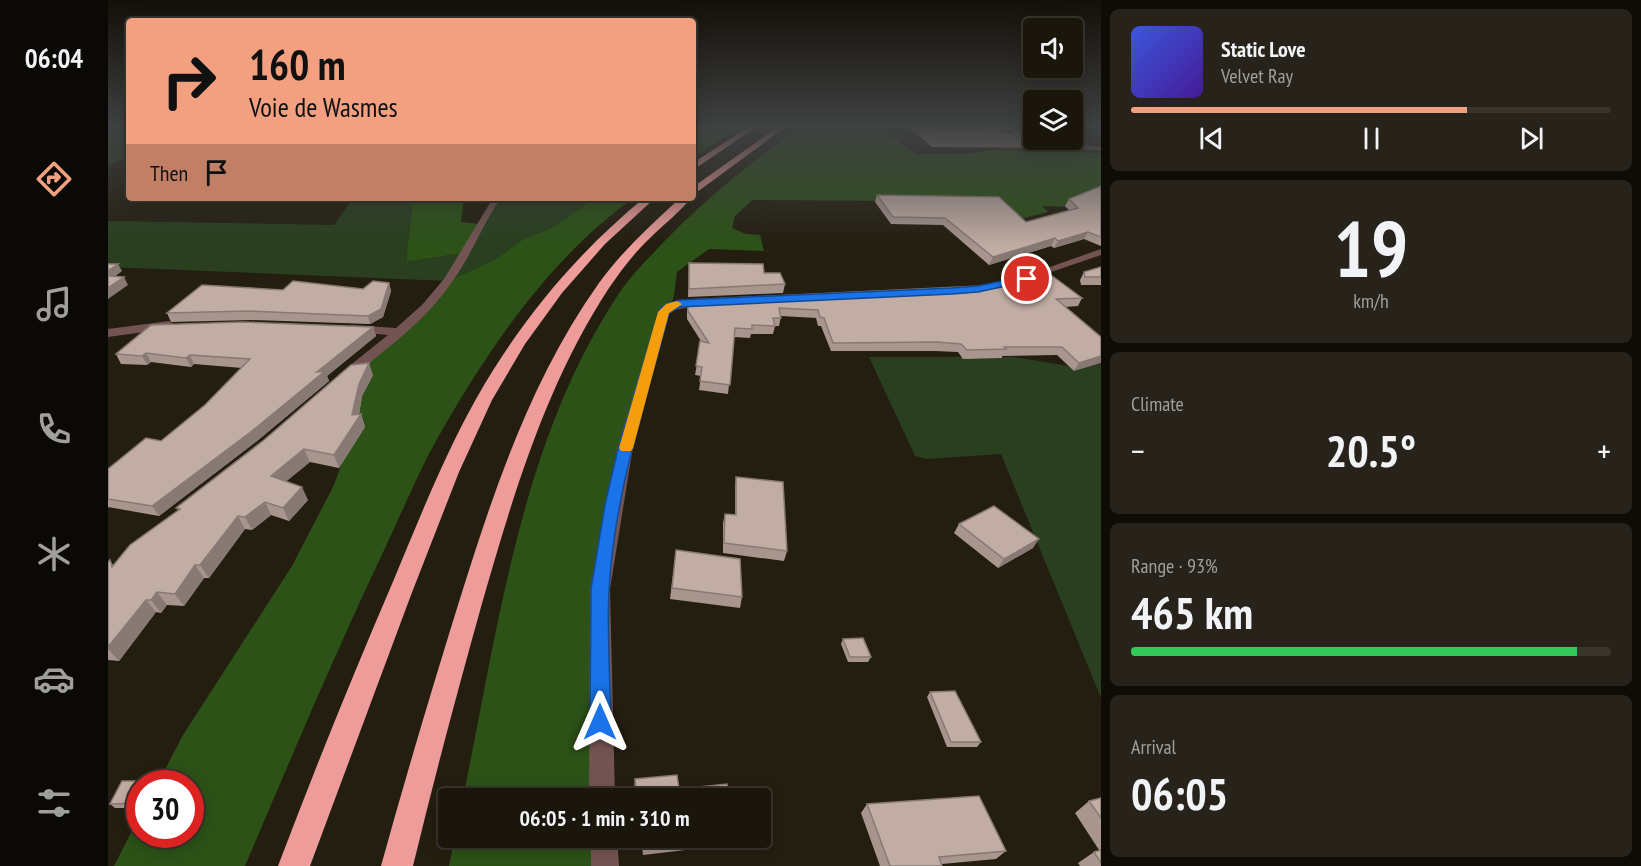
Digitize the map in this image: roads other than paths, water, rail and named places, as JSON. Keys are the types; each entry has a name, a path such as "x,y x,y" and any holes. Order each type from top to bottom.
{"highway":[{"path":"696,190 728,166"},
{"path":"294,866 333,758 429,522 484,399 554,293 586,256 647,201"},
{"path":"398,866 426,752 505,486 537,406 565,347 593,301 648,232 683,201"}],"street":[{"path":"335,384 432,300 448,281 479,224 495,201"},
{"path":"1003,284 1027,279 1098,256"},
{"path":"602,788 600,589 624,453 664,312 670,306 680,303 720,302"},
{"path":"108,333 178,325"},
{"path":"339,327 396,332"},
{"path":"604,848 605,866"}]}
